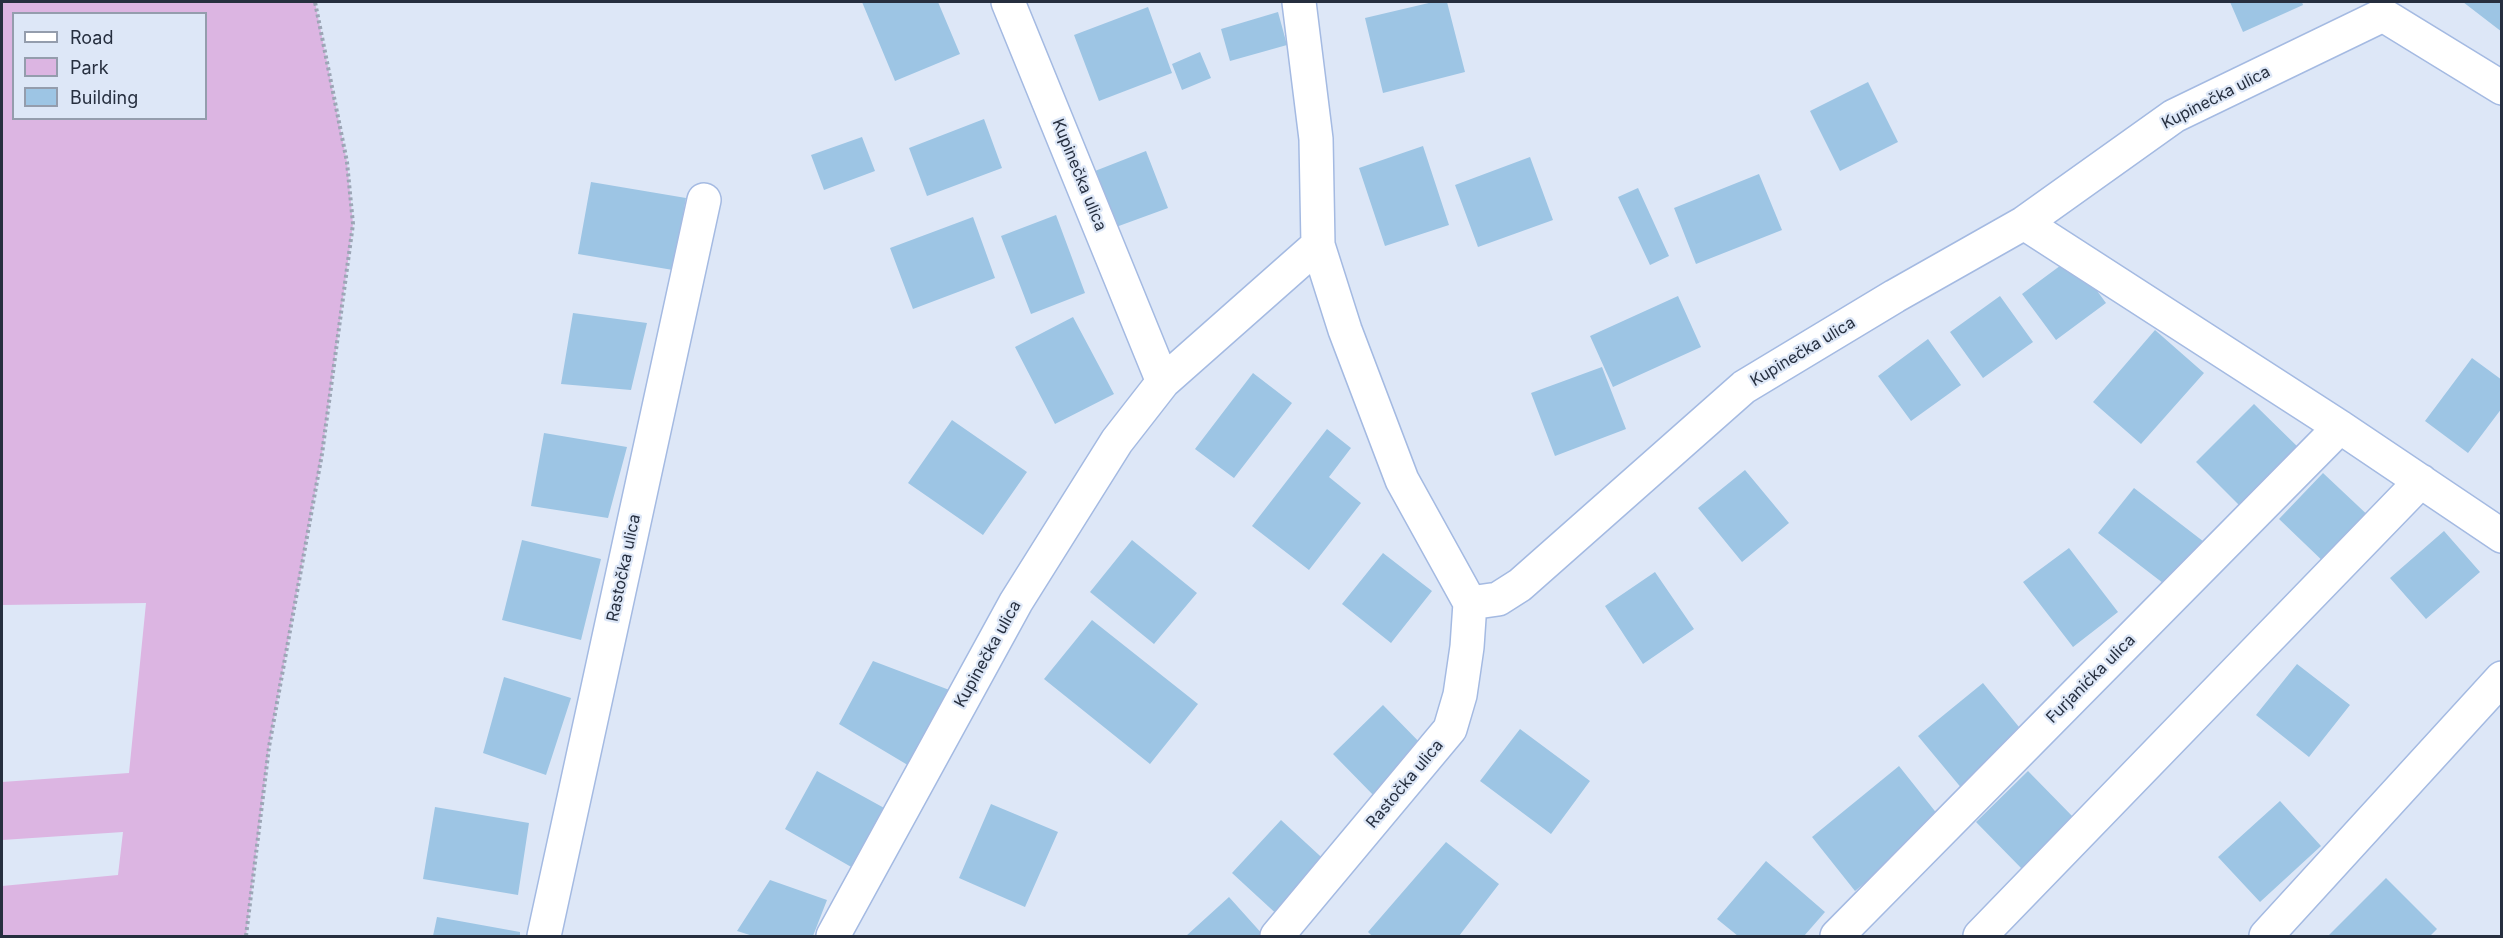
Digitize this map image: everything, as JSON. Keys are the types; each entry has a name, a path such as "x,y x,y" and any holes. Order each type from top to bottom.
{"street":[{"name":"Kupinečka ulica","path":"1008,2 1163,382"},
{"path":"1299,2 1316,139 1318,245 1346,330 1402,480 1470,603"},
{"name":"Kupinečka ulica","path":"1470,603 1498,599 1520,585 1744,387 1895,297 2024,224 2174,116 2383,15 2502,88"},
{"name":"Rastočka ulica","path":"544,936 704,200"},
{"path":"2024,224 2340,427 2502,536"},
{"name":"Kupinečka ulica","path":"832,936 1016,602 1117,441 1163,382 1318,245"},
{"name":"Furjanićka ulica","path":"1839,934 2340,427"},
{"path":"1980,936 2421,481"},
{"name":"Rastočka ulica","path":"1277,936 1450,729 1460,696 1470,603"},
{"path":"2266,936 2502,678"}],"path":[{"path":"246,936 269,747 322,454 353,224 346,162 315,2"}],"green space":[{"path":"2,2 315,2 347,162 353,224 322,454 269,747 246,936 2,936 2,886 118,875 123,832 2,840 2,782 129,773 146,603 2,605"}],"building":[{"path":"862,2 938,2 960,54 895,81"},
{"path":"1433,2 1447,2 1465,72 1383,93 1365,18"},
{"path":"2230,2 2302,2 2303,5 2243,32"},
{"path":"2463,2 2502,2 2502,32"},
{"path":"1148,7 1172,73 1099,101 1074,35"},
{"path":"1278,12 1287,45 1230,61 1221,29"},
{"path":"1200,52 1211,78 1182,90 1172,64"},
{"path":"1868,82 1898,142 1840,171 1810,111"},
{"path":"984,119 1002,168 927,196 909,148"},
{"path":"862,137 875,171 824,190 811,155"},
{"path":"1423,146 1449,225 1385,246 1359,168"},
{"path":"1146,151 1168,208 1116,227 1095,171"},
{"path":"1530,157 1553,220 1478,247 1455,185"},
{"path":"1759,174 1782,230 1696,264 1674,208"},
{"path":"591,182 686,198 673,270 578,254"},
{"path":"1638,188 1669,256 1650,265 1618,197"},
{"path":"1056,215 1085,293 1031,314 1001,236"},
{"path":"973,217 995,278 913,309 890,248"},
{"path":"2072,257 2106,303 2056,340 2022,294"},
{"path":"1678,296 1701,347 1613,387 1590,336"},
{"path":"2000,296 2033,342 1983,378 1950,332"},
{"path":"573,313 647,323 631,390 561,384"},
{"path":"1073,317 1114,394 1055,424 1015,347"},
{"path":"2155,330 2204,373 2141,444 2093,402"},
{"path":"1928,339 1961,385 1911,421 1878,376"},
{"path":"2472,358 2502,380 2502,408 2468,453 2425,421"},
{"path":"1602,367 1626,429 1555,456 1531,393"},
{"path":"1253,373 1292,403 1234,478 1195,449"},
{"path":"2254,404 2303,452 2245,511 2196,462"},
{"path":"952,420 1027,472 983,535 908,483"},
{"path":"1327,429 1351,448 1329,477 1361,503 1309,570 1252,526"},
{"path":"544,433 627,447 608,518 531,506"},
{"path":"1745,470 1789,523 1742,562 1698,508"},
{"path":"2323,473 2374,521 2329,567 2279,519"},
{"path":"2134,488 2208,545 2172,590 2098,533"},
{"path":"2444,531 2480,572 2426,619 2390,578"},
{"path":"522,540 601,559 581,640 502,620"},
{"path":"1132,540 1197,593 1154,644 1090,592"},
{"path":"2069,548 2118,612 2073,647 2023,582"},
{"path":"1383,553 1432,591 1391,643 1342,604"},
{"path":"1655,572 1694,629 1643,664 1605,606"},
{"path":"1092,620 1198,704 1150,764 1044,679"},
{"path":"873,661 952,691 911,767 839,724"},
{"path":"2297,664 2350,705 2309,757 2256,715"},
{"path":"504,677 571,698 546,775 483,753"},
{"path":"1983,683 2028,738 1963,790 1918,736"},
{"path":"1383,705 1428,751 1378,800 1333,754"},
{"path":"1520,729 1590,781 1551,834 1480,781"},
{"path":"1899,766 1942,820 1855,891 1812,837"},
{"path":"817,771 886,809 853,868 785,829"},
{"path":"2028,771 2076,820 2023,870 1976,822"},
{"path":"2280,801 2321,846 2260,902 2218,857"},
{"path":"991,804 1058,832 1025,907 959,878"},
{"path":"435,807 529,823 518,895 423,879"},
{"path":"1281,820 1331,866 1282,919 1232,873"},
{"path":"1446,842 1499,884 1459,936 1372,936 1368,932"},
{"path":"1766,861 1825,912 1804,936 1738,936 1717,919"},
{"path":"2386,878 2437,929 2430,936 2328,936"},
{"path":"770,880 827,900 813,936 753,936 737,931"},
{"path":"1229,897 1264,936 1186,936"},
{"path":"437,917 520,932 520,936 433,936"}]}
